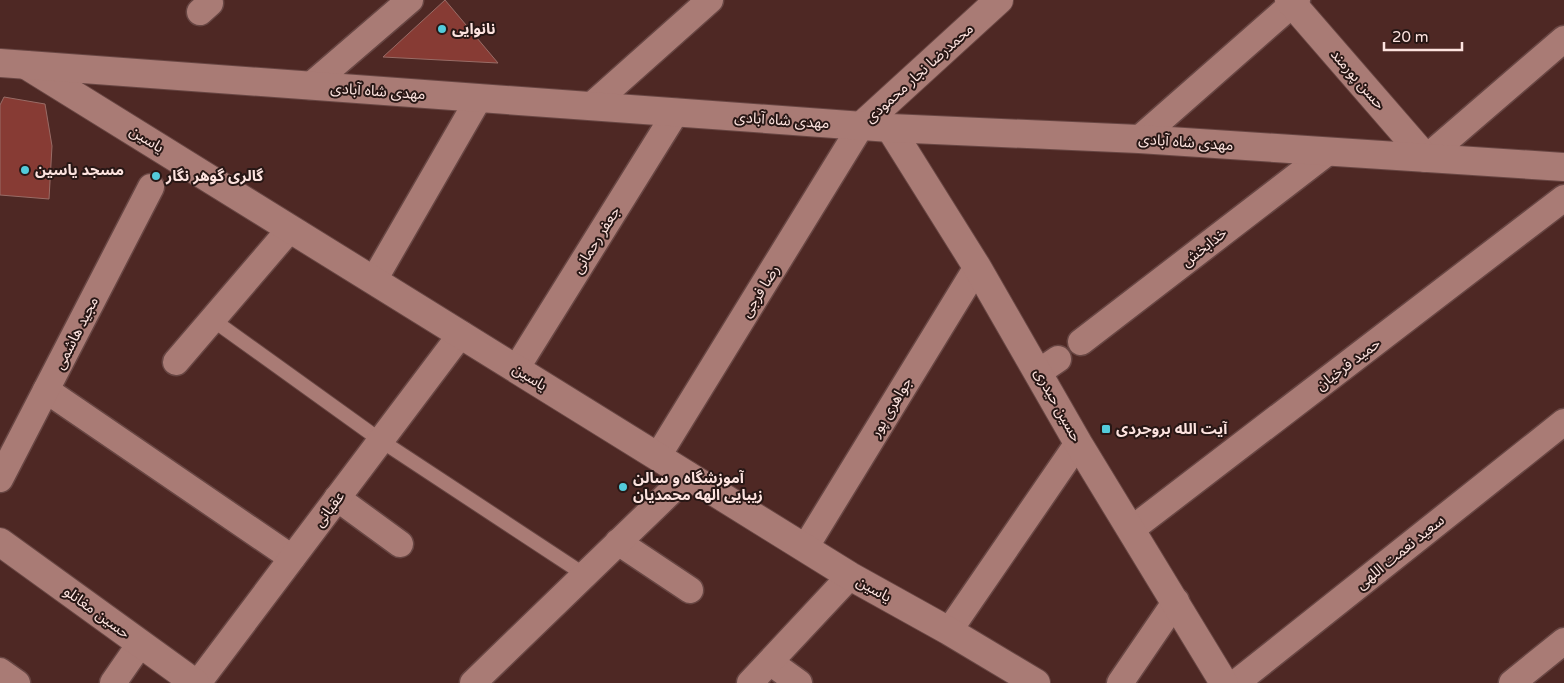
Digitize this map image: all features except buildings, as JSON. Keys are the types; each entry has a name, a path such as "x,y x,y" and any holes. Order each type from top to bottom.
{"street":[{"path":"310,86 410,0"},
{"path":"592,106 710,0"},
{"name":"محمدرضا نجار محمودی","path":"861,126 999,0"},
{"path":"1139,139 1293,1"},
{"name":"حسن پورمند","path":"1293,1 1426,158"},
{"path":"1426,158 1564,39"},
{"name":"مهدی شاه آبادی","path":"8,65 890,128 1139,139 1564,167"},
{"name":"یاسین","path":"8,65 290,229 850,576 950,631 1036,683"},
{"path":"374,280 479,98"},
{"name":"جعفر رحمانی","path":"516,368 676,112"},
{"name":"رضا فرجی","path":"658,456 861,126"},
{"name":"حسین حیدری","path":"890,128 977,267 1049,366 1078,443 1176,601 1224,683"},
{"name":"خدابخش","path":"1081,342 1328,152"},
{"name":"مجید هاشمی","path":"0,479 151,187"},
{"name":"حمید فرخیان","path":"1132,530 1564,198"},
{"path":"176,362 290,229"},
{"name":"جواهری پور","path":"805,548 977,267"},
{"name":"عقیانی","path":"196,683 461,334"},
{"path":"46,390 292,558"},
{"name":"سعید نعمت اللهی","path":"1236,683 1564,422"},
{"path":"950,631 1078,443"},
{"path":"473,683 688,475"},
{"path":"337,498 400,544"},
{"name":"حسین مغانلو","path":"0,542 196,683"},
{"path":"618,542 690,590"},
{"path":"750,683 850,576"},
{"path":"1120,683 1176,601"},
{"path":"1512,683 1564,641"},
{"path":"113,683 140,644"},
{"path":"770,662 799,683"},
{"path":"0,671 16,683"}],"lane":[{"path":"213,320 380,440 585,574"}],"place":[{"name":"نانوایی","path":"442,29"},
{"name":"مسجد یاسین","path":"25,170"},
{"name":"گالری گوهر نگار","path":"156,176"},
{"name":"آیت الله بروجردی","path":"1106,429"},
{"name":"آموزشگاه و سالن زیبایی الهه محمدیان","path":"623,487"}]}
